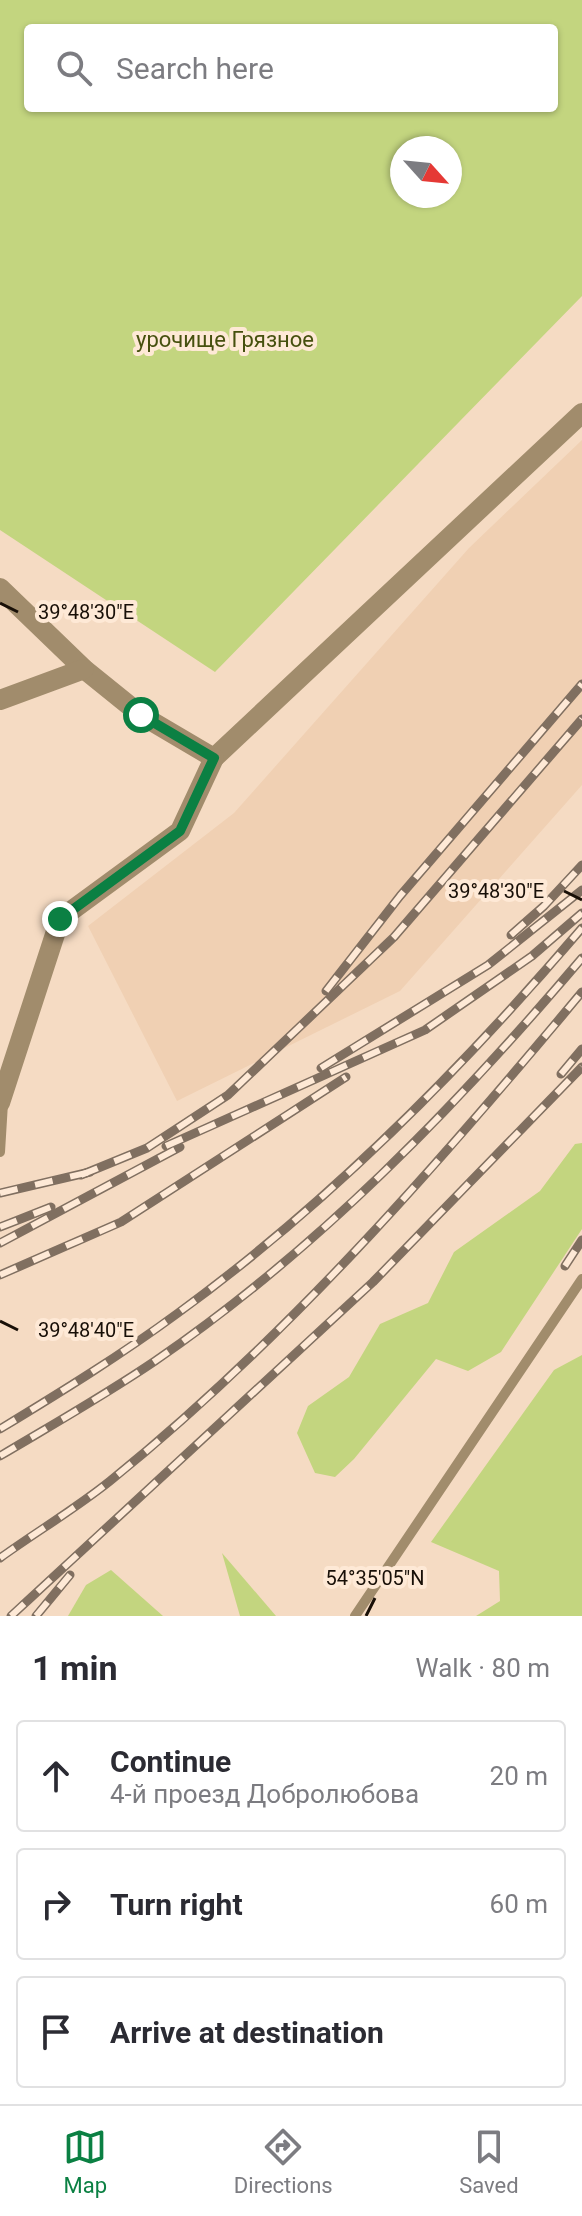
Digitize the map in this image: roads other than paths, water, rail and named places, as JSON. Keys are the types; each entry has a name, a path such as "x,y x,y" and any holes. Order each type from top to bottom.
{"street":[{"path":"1,1103 60,919 180,831 214,758 582,413"},
{"path":"0,588 84,669 141,715 214,758"},
{"path":"0,700 84,669"}],"lane":[{"path":"0,1152 1,1103"},
{"path":"355,1616 582,1279"}],"railway":[{"path":"326,991 400,896 582,684"},
{"path":"81,1175 147,1148 228,1095 394,937 582,719"},
{"path":"511,935 544,906 582,865"},
{"path":"321,1068 488,965 582,890"},
{"path":"166,1146 425,1030 532,956 582,913"},
{"path":"0,1429 156,1329 288,1226 441,1083 582,928"},
{"path":"0,1456 155,1361 272,1272 328,1224 434,1122 582,958"},
{"path":"0,1558 110,1481 238,1369 416,1185 582,992"},
{"path":"561,1074 582,1049"},
{"path":"11,1616 373,1282 582,1067"},
{"path":"0,1275 121,1222 346,1077"},
{"path":"0,1243 180,1147"},
{"path":"0,1193 90,1172"},
{"path":"0,1227 51,1207"},
{"path":"565,1266 582,1240"},
{"path":"36,1616 70,1575"}],"park label":[{"name":"урочище Грязное","path":"225,339"}]}
